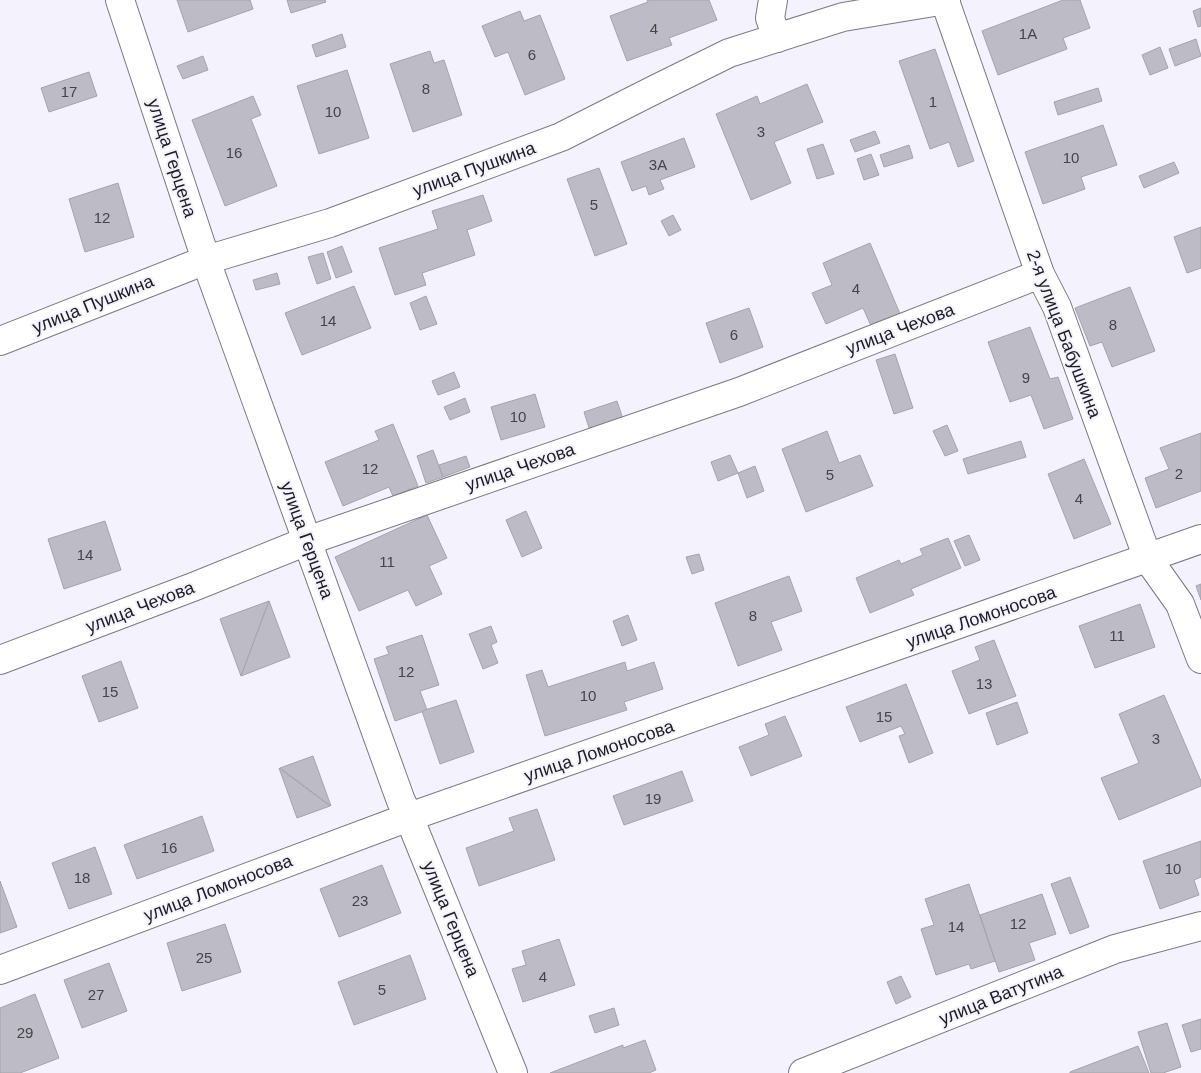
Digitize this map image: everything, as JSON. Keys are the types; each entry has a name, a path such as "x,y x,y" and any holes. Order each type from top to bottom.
{"street":[{"name":"улица Герцена","path":"120,0 206,260 401,801 513,1073"},
{"name":"улица Пушкина","path":"0,341 206,260 330,223 561,138 656,88 729,53 769,14 843,17 945,0"},
{"name":"2-я улица Бабушкина","path":"945,0 1040,274 1057,307 1148,559 1180,604 1201,659"},
{"name":"улица Чехова","path":"0,660 193,587 307,541 739,392 1040,274"},
{"name":"улица Ломоносова","path":"0,970 409,817 1201,539"},
{"name":"улица Ватутина","path":"803,1073 1115,949 1201,926"}],"building":[{"path":"177,0 250,0 253,9 188,32"},
{"path":"287,0 325,0 326,2 291,13"},
{"path":"647,0 709,0 717,20 669,38 672,45 627,61 610,16 648,2"},
{"path":"1063,0 1080,0 1090,28 1063,38 1067,49 998,75 982,31"},
{"path":"1201,8 1201,26 1198,27 1193,11"},
{"path":"520,11 524,21 540,15 565,79 525,95 508,52 495,57 482,26"},
{"path":"342,34 346,47 316,57 312,45"},
{"path":"1196,39 1201,56 1175,66 1169,49"},
{"path":"1160,47 1168,68 1150,75 1142,55"},
{"path":"935,49 974,161 958,167 949,142 930,149 899,61"},
{"path":"430,51 434,63 444,60 462,115 413,132 390,64"},
{"path":"203,56 208,70 183,79 177,66"},
{"path":"347,70 369,138 319,154 297,86"},
{"path":"89,72 97,96 49,112 41,88"},
{"path":"807,84 823,122 774,142 791,183 751,200 716,114 757,96 760,104"},
{"path":"1098,88 1102,101 1058,115 1054,102"},
{"path":"253,96 261,115 251,119 277,186 225,206 192,120"},
{"path":"1103,125 1117,165 1081,177 1085,189 1043,204 1025,152"},
{"path":"875,131 880,143 855,152 850,140"},
{"path":"684,138 695,167 660,180 664,189 649,195 646,186 632,191 621,162"},
{"path":"823,144 834,174 817,179 807,149"},
{"path":"909,145 913,158 884,167 880,155"},
{"path":"871,154 879,175 864,180 857,159"},
{"path":"1174,162 1179,173 1144,188 1139,176"},
{"path":"599,168 627,244 595,256 567,179"},
{"path":"118,183 134,237 85,252 69,199"},
{"path":"483,195 492,221 467,230 475,255 422,273 426,285 395,295 379,248 438,229 432,211"},
{"path":"673,215 681,230 669,236 661,221"},
{"path":"1201,227 1201,268 1187,273 1174,237"},
{"path":"870,243 901,316 872,328 863,308 826,324 812,293 832,285 823,263"},
{"path":"342,246 352,272 336,278 327,252"},
{"path":"323,253 331,279 317,284 308,257"},
{"path":"277,273 280,284 256,290 253,280"},
{"path":"354,286 371,328 302,355 285,313"},
{"path":"1130,287 1155,351 1112,367 1102,342 1090,346 1075,308"},
{"path":"426,296 437,324 420,330 410,303"},
{"path":"749,308 763,347 720,363 706,323"},
{"path":"1030,327 1050,379 1058,377 1073,419 1044,429 1031,395 1010,402 988,342"},
{"path":"895,354 913,408 894,414 876,360"},
{"path":"454,372 460,387 438,395 432,381"},
{"path":"535,394 545,427 501,440 491,407"},
{"path":"465,398 470,412 450,420 444,407"},
{"path":"617,401 623,419 590,431 584,412"},
{"path":"393,424 418,486 393,496 389,487 343,506 325,462 379,440 375,431"},
{"path":"947,425 958,451 945,456 933,431"},
{"path":"827,431 839,463 860,455 873,486 806,512 782,449"},
{"path":"1201,433 1201,491 1156,508 1145,478 1169,469 1160,448"},
{"path":"1021,441 1026,457 968,474 963,459"},
{"path":"433,450 443,477 426,483 417,456"},
{"path":"730,455 738,473 718,481 711,462"},
{"path":"466,456 470,467 443,477 439,465"},
{"path":"1084,459 1111,524 1074,539 1048,474"},
{"path":"755,466 764,491 747,498 738,473"},
{"path":"526,511 542,548 522,557 506,520"},
{"path":"427,515 447,558 429,566 442,594 416,606 408,590 359,611 335,557"},
{"path":"105,521 121,570 64,589 48,539"},
{"path":"969,535 980,560 965,566 954,541"},
{"path":"948,538 961,568 911,589 914,595 870,613 856,578 899,560 901,564 923,555 920,549"},
{"path":"699,554 704,570 692,574 686,557"},
{"path":"789,576 802,611 771,622 782,650 738,666 715,603"},
{"path":"1201,584 1201,600 1196,586"},
{"path":"269,601 241,676 220,619"},
{"path":"269,601 290,657 241,676"},
{"path":"1140,604 1155,647 1095,668 1079,626"},
{"path":"628,615 637,640 622,646 613,621"},
{"path":"491,626 497,642 491,645 498,663 483,669 469,634"},
{"path":"422,635 439,685 420,691 427,710 395,721 374,659 389,654 386,647"},
{"path":"994,640 1016,696 969,714 952,671 980,660 975,647"},
{"path":"121,661 138,708 99,722 82,676"},
{"path":"625,662 627,671 654,662 663,689 624,702 627,710 545,736 526,675 542,670 548,687"},
{"path":"906,684 933,753 909,763 899,736 905,734 901,726 860,742 846,707"},
{"path":"1164,695 1201,781 1201,786 1119,820 1101,778 1139,763 1119,714"},
{"path":"456,700 474,752 440,764 422,711"},
{"path":"1017,702 1028,733 997,745 986,713"},
{"path":"785,716 802,756 751,776 739,747 769,735 765,724"},
{"path":"313,756 331,806 280,768"},
{"path":"279,768 330,806 297,818"},
{"path":"682,771 693,801 624,825 613,796"},
{"path":"537,809 555,860 479,886 466,848 514,831 509,818"},
{"path":"202,816 214,851 137,879 124,845"},
{"path":"1201,841 1201,877 1194,880 1199,895 1160,909 1143,861"},
{"path":"95,847 112,894 69,909 52,863"},
{"path":"382,865 401,913 339,937 320,889"},
{"path":"1070,877 1089,927 1070,934 1051,884"},
{"path":"0,881 17,927 0,933"},
{"path":"969,884 995,961 971,969 969,964 936,975 921,929 934,925 925,899"},
{"path":"1042,894 1056,934 1029,943 1035,960 999,972 980,915"},
{"path":"225,924 241,972 182,991 167,943"},
{"path":"559,939 575,985 523,1002 512,969 526,965 522,951"},
{"path":"410,955 426,999 354,1025 338,982"},
{"path":"109,963 127,1011 82,1028 64,980"},
{"path":"901,976 911,997 896,1004 887,982"},
{"path":"35,994 59,1058 20,1073 0,1073 0,1008"},
{"path":"614,1008 619,1025 595,1033 589,1016"},
{"path":"1201,1019 1201,1049 1191,1052 1182,1025"},
{"path":"1167,1023 1181,1067 1163,1073 1151,1073 1138,1032"},
{"path":"645,1040 656,1070 649,1073 550,1073 623,1045 623,1048"},
{"path":"1138,1046 1149,1073 1070,1073 1070,1072"}]}
